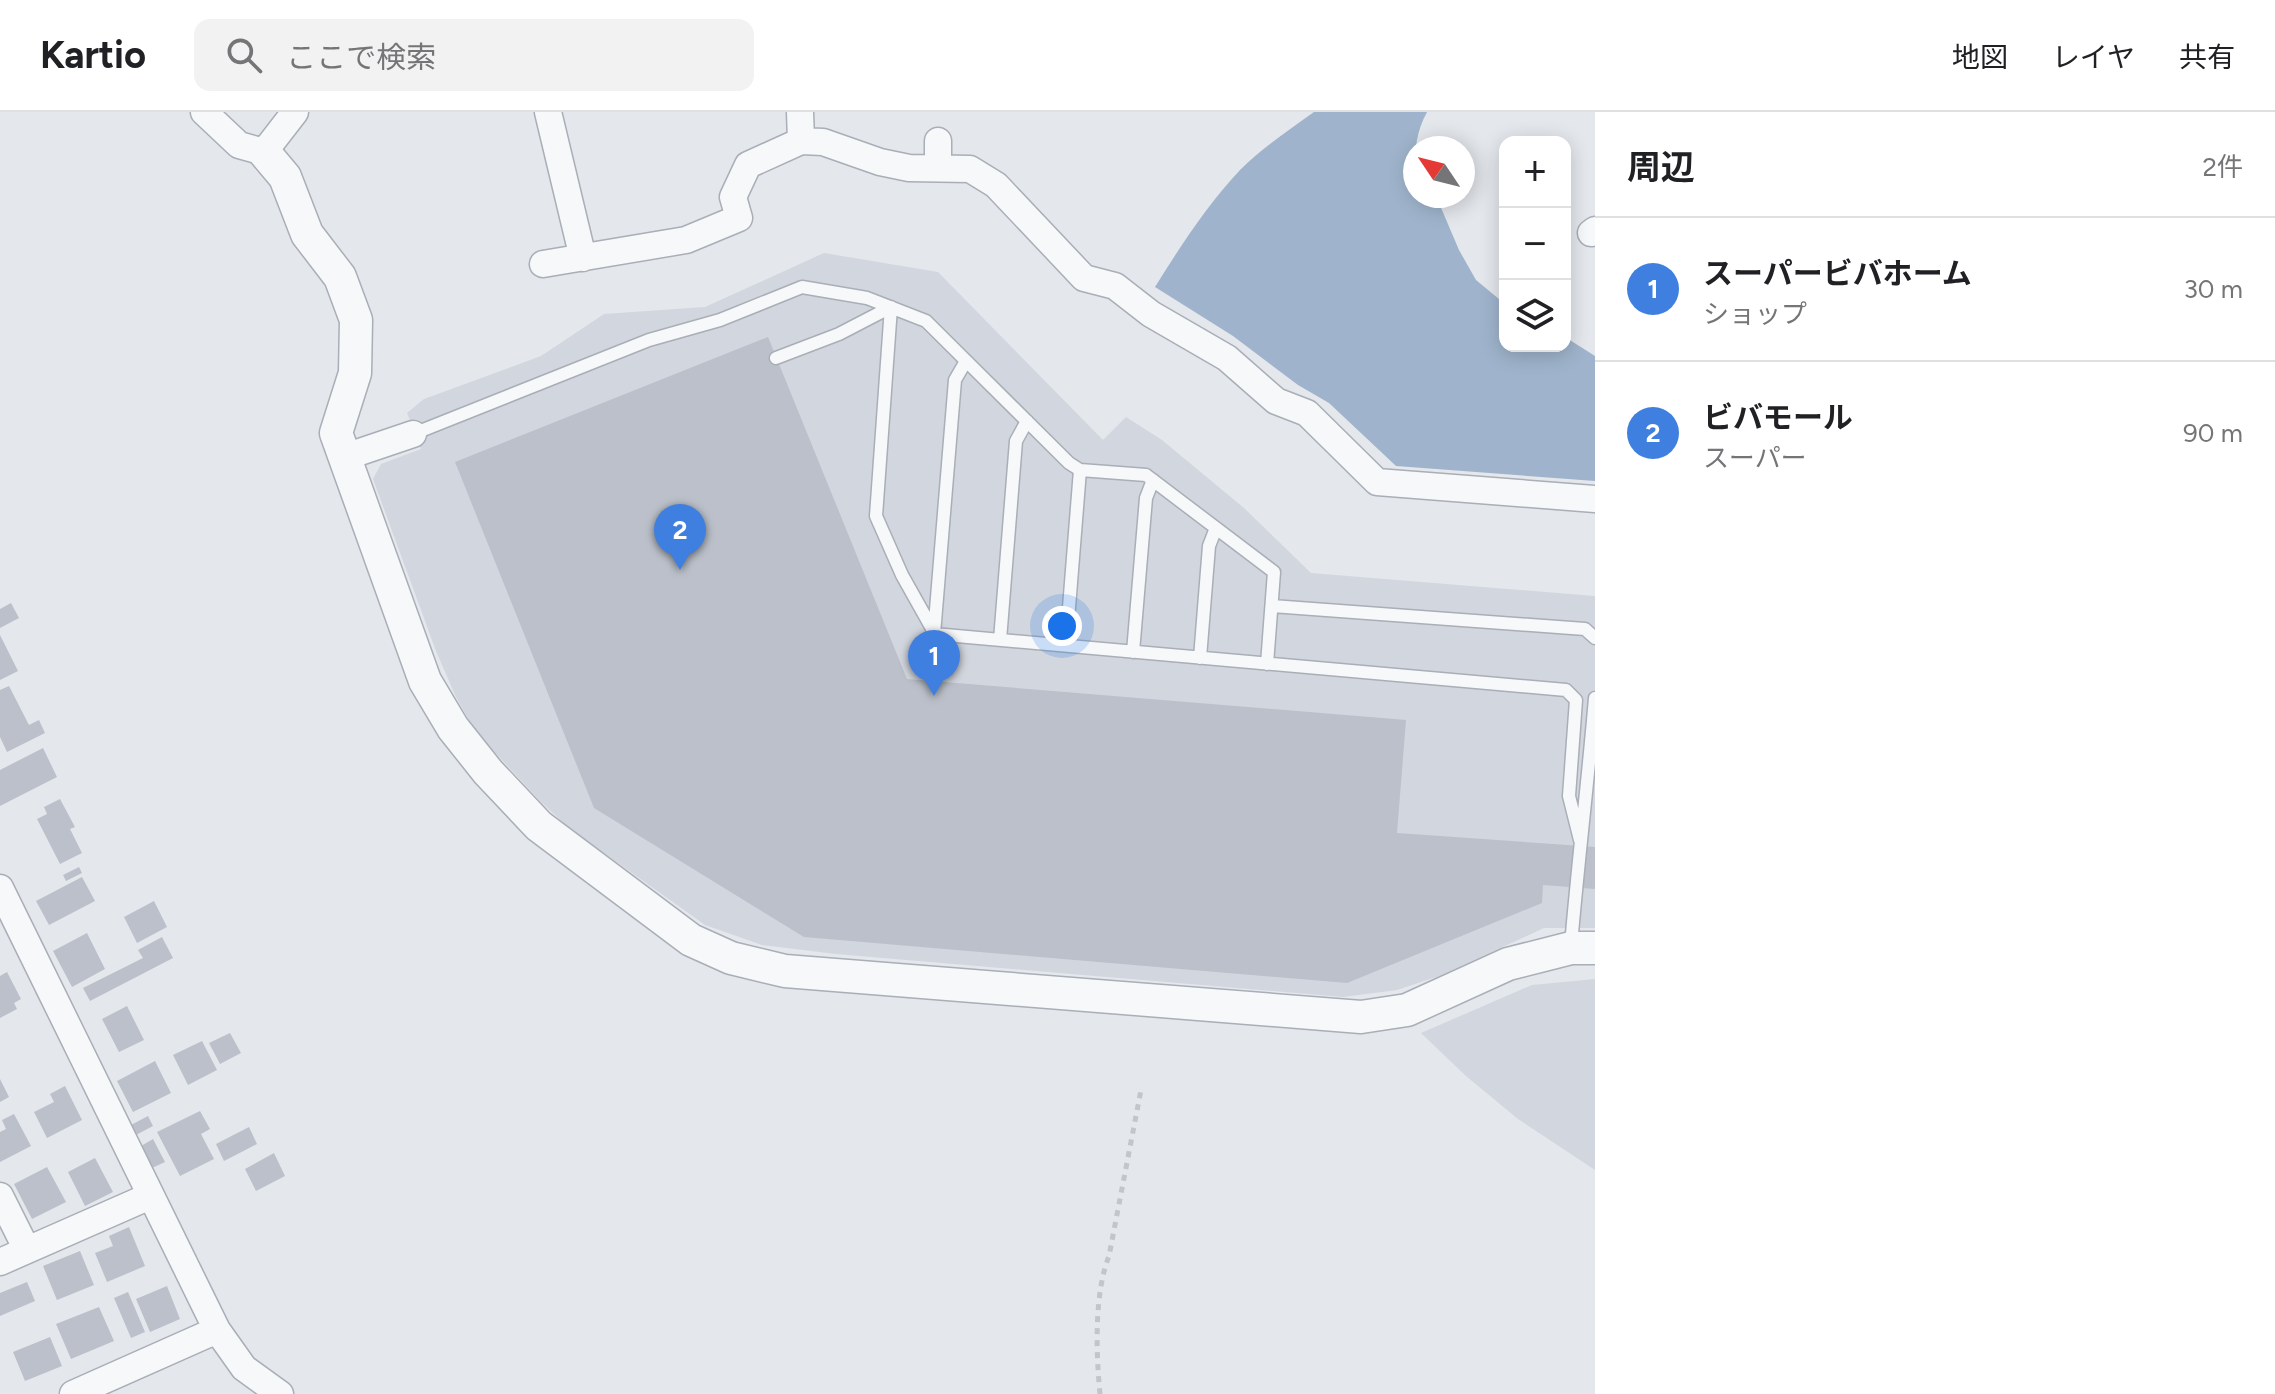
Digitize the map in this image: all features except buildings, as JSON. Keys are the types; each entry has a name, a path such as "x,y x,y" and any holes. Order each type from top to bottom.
{"street":[{"path":"204,112 239,145 264,152 285,177 307,234 340,277 356,320 355,373 336,433 425,681 453,728 488,772 539,826 691,940 731,958 785,971 1361,1017 1407,1010 1508,964 1583,948"},
{"path":"264,152 295,112"},
{"path":"800,112 801,141"},
{"path":"554,113 583,258"},
{"path":"543,264 686,240 739,218 733,197 748,165 801,141 823,142 880,162 909,168 970,169 996,185 1084,278 1115,286 1151,314 1227,358 1276,401 1307,413 1377,482 1595,499"},
{"path":"938,141 938,168"},
{"path":"345,457 413,434"},
{"path":"0,888 217,1330 244,1368 280,1394"},
{"path":"0,1196 27,1250"},
{"path":"0,1262 150,1196"},
{"path":"73,1394 217,1330"}],"lane":[{"path":"413,434 649,340 720,320 802,287 867,298 926,321 1069,463 1080,470 1146,475 1274,572 1267,664"},
{"path":"776,358 839,334 891,307"},
{"path":"891,307 876,516 902,575 934,634"},
{"path":"934,634 955,380 966,361"},
{"path":"1000,640 1016,441 1027,421"},
{"path":"1066,645 1080,470"},
{"path":"1133,652 1146,498 1153,480"},
{"path":"1200,658 1209,546 1216,528"},
{"path":"1272,606 1585,629 1595,638"},
{"path":"934,634 1566,690 1576,700 1569,796 1580,840 1583,948"},
{"path":"1580,840 1586,815 1595,698"}],"path":[{"path":"1100,1394 1097,1368 1101,1276 1109,1256 1141,1090"}],"shaded area":[{"path":"824,253 938,272 1103,440 1126,417 1162,440 1244,508 1311,573 1595,596 1595,928 1544,928 1439,976 1397,990 1343,997 836,954 762,945 705,925 569,828 475,731 436,651 373,479 381,464 421,449 407,413 424,399 541,356 604,314 705,307"},
{"path":"1595,979 1595,1170 1518,1119 1421,1033 1532,985"}],"water":[{"path":"1314,112 1427,112 1418,136 1403,136 1403,208 1441,208 1476,280 1499,299 1499,352 1571,352 1571,341 1595,356 1595,481 1396,466 1329,403 1298,385 1233,336 1155,287 1205,212 1240,170"}],"place":[{"name":"ビバモール","path":"680,570"},
{"name":"スーパービバホーム","path":"934,696"}]}
